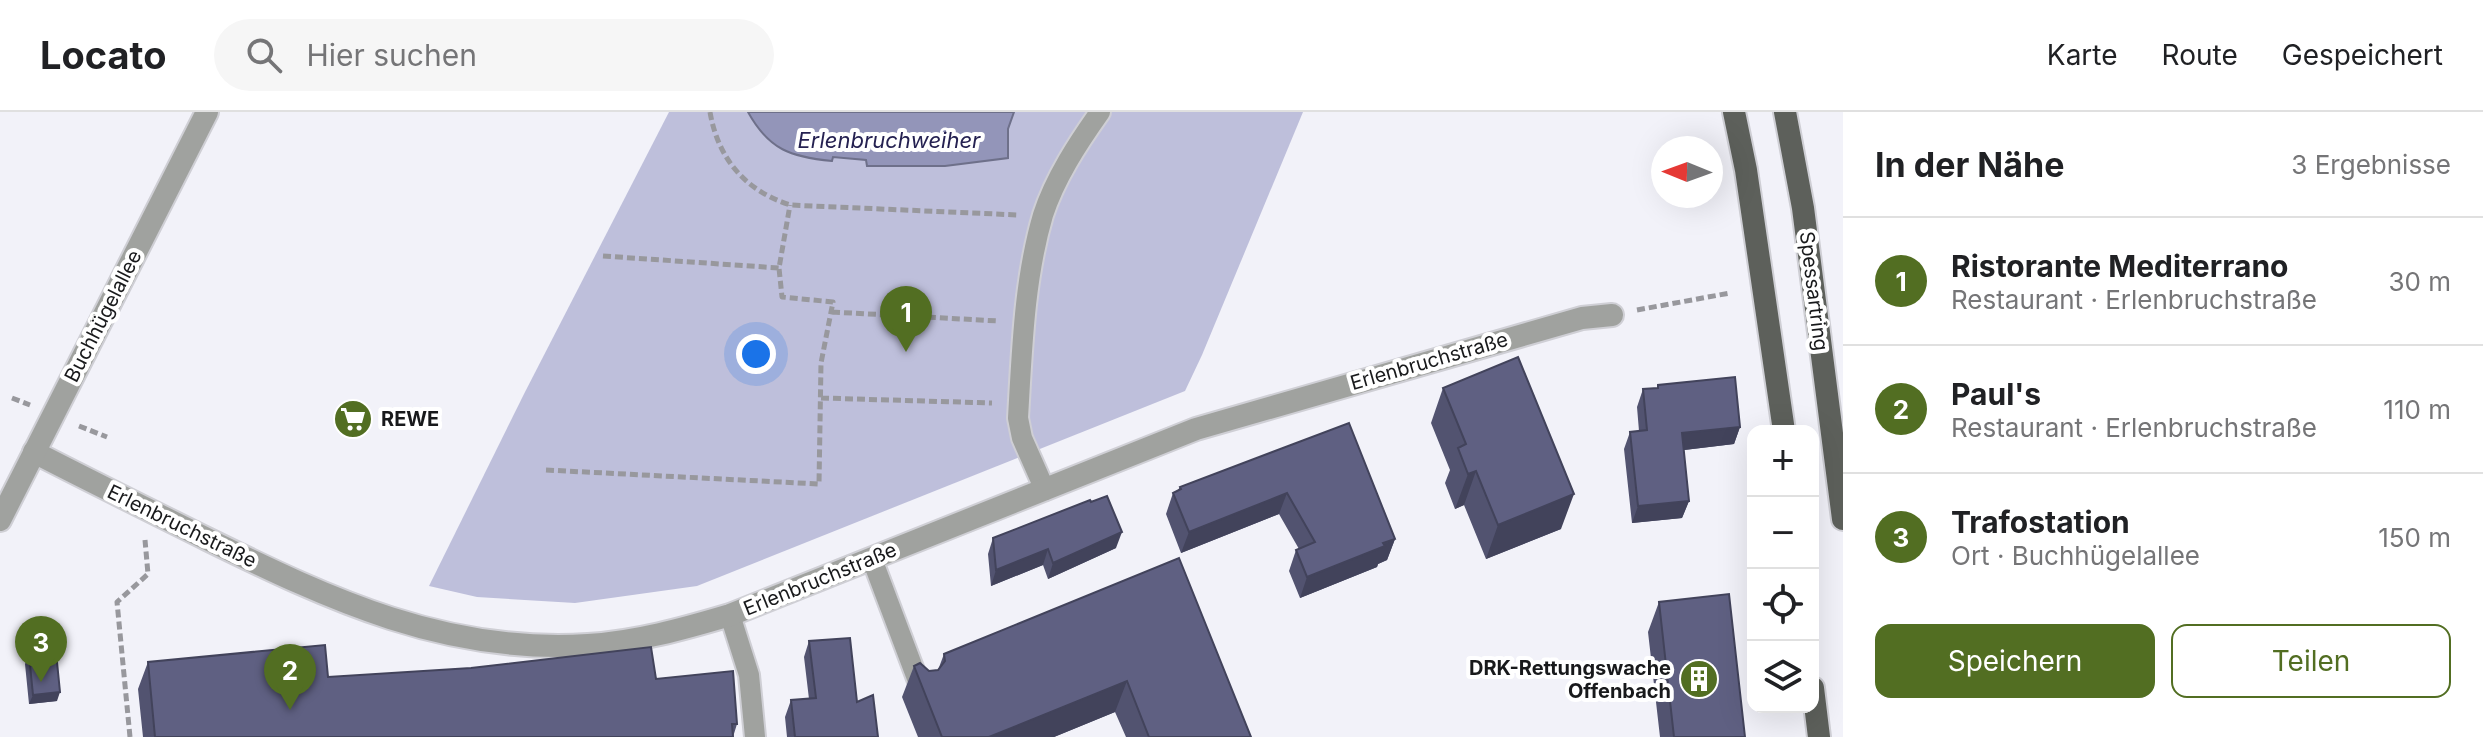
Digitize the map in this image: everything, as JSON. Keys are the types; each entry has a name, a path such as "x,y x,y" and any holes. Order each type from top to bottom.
{"main road":[{"path":"1734,112 1746,170 1783,425"},
{"name":"Spessartring","path":"1785,112 1803,208 1843,519"},
{"path":"1816,713 1819,737"}],"street":[{"name":"Buchhügelallee","path":"0,520 207,112"},
{"name":"Erlenbruchstraße","path":"34,452 284,577 378,616 466,638 524,645 589,645 654,636 730,615 1196,429 1582,318 1612,315"}],"lane":[{"path":"1045,490 1022,438 1018,418 1030,275 1043,216 1061,173 1100,112"},
{"path":"872,559 921,689"},
{"path":"730,615 749,675 755,737"}],"path":[{"path":"710,112 721,149 741,178 790,205 1043,216"},
{"path":"546,470 819,484 821,363 833,302 782,297 779,268 790,205"},
{"path":"603,256 779,268"},
{"path":"1612,315 1730,293"},
{"path":"832,312 1024,323"},
{"path":"821,398 1018,404"},
{"path":"130,737 117,602 148,574 142,507"}],"shaded area":[{"path":"669,112 1303,112 1185,391 697,586 575,603 477,597 429,586"}],"water":[{"name":"Erlenbruchweiher","path":"748,112 1014,112 1008,129 1008,158 945,166 867,166 866,160 833,157 832,161 793,154 764,135"}],"building":[{"path":"1518,357 1574,494 1498,525 1476,471 1468,474 1458,448 1466,444 1443,388"},
{"path":"1735,377 1740,427 1682,433 1689,501 1638,506 1630,432 1647,430 1643,389"},
{"path":"1349,423 1395,539 1383,543 1385,546 1307,577 1296,550 1315,542 1287,493 1189,532 1173,493 1180,487"},
{"path":"1107,496 1122,532 1053,563 1048,549 996,570 993,538"},
{"path":"1179,558 1251,737 1149,737 1127,681 989,737 942,737 914,666 920,663 929,671 938,670 945,661 944,654"},
{"name":"DRK-Rettungswache Offenbach","path":"1729,594 1745,737 1674,737 1659,602"},
{"path":"850,638 857,702 873,695 878,737 795,737 791,700 816,698 809,641"},
{"path":"325,645 328,677 471,668 651,647 656,679 733,671 737,724 732,724 733,737 155,737 148,662"},
{"path":"56,652 60,692 33,695 29,655"}],"place":[{"name":"Ristorante Mediterrano","path":"906,352"},
{"name":"REWE","path":"353,419"},
{"name":"DRK-Rettungswache Offenbach","path":"1699,679"},
{"name":"Trafostation","path":"41,682"},
{"name":"Paul's","path":"290,710"}]}
